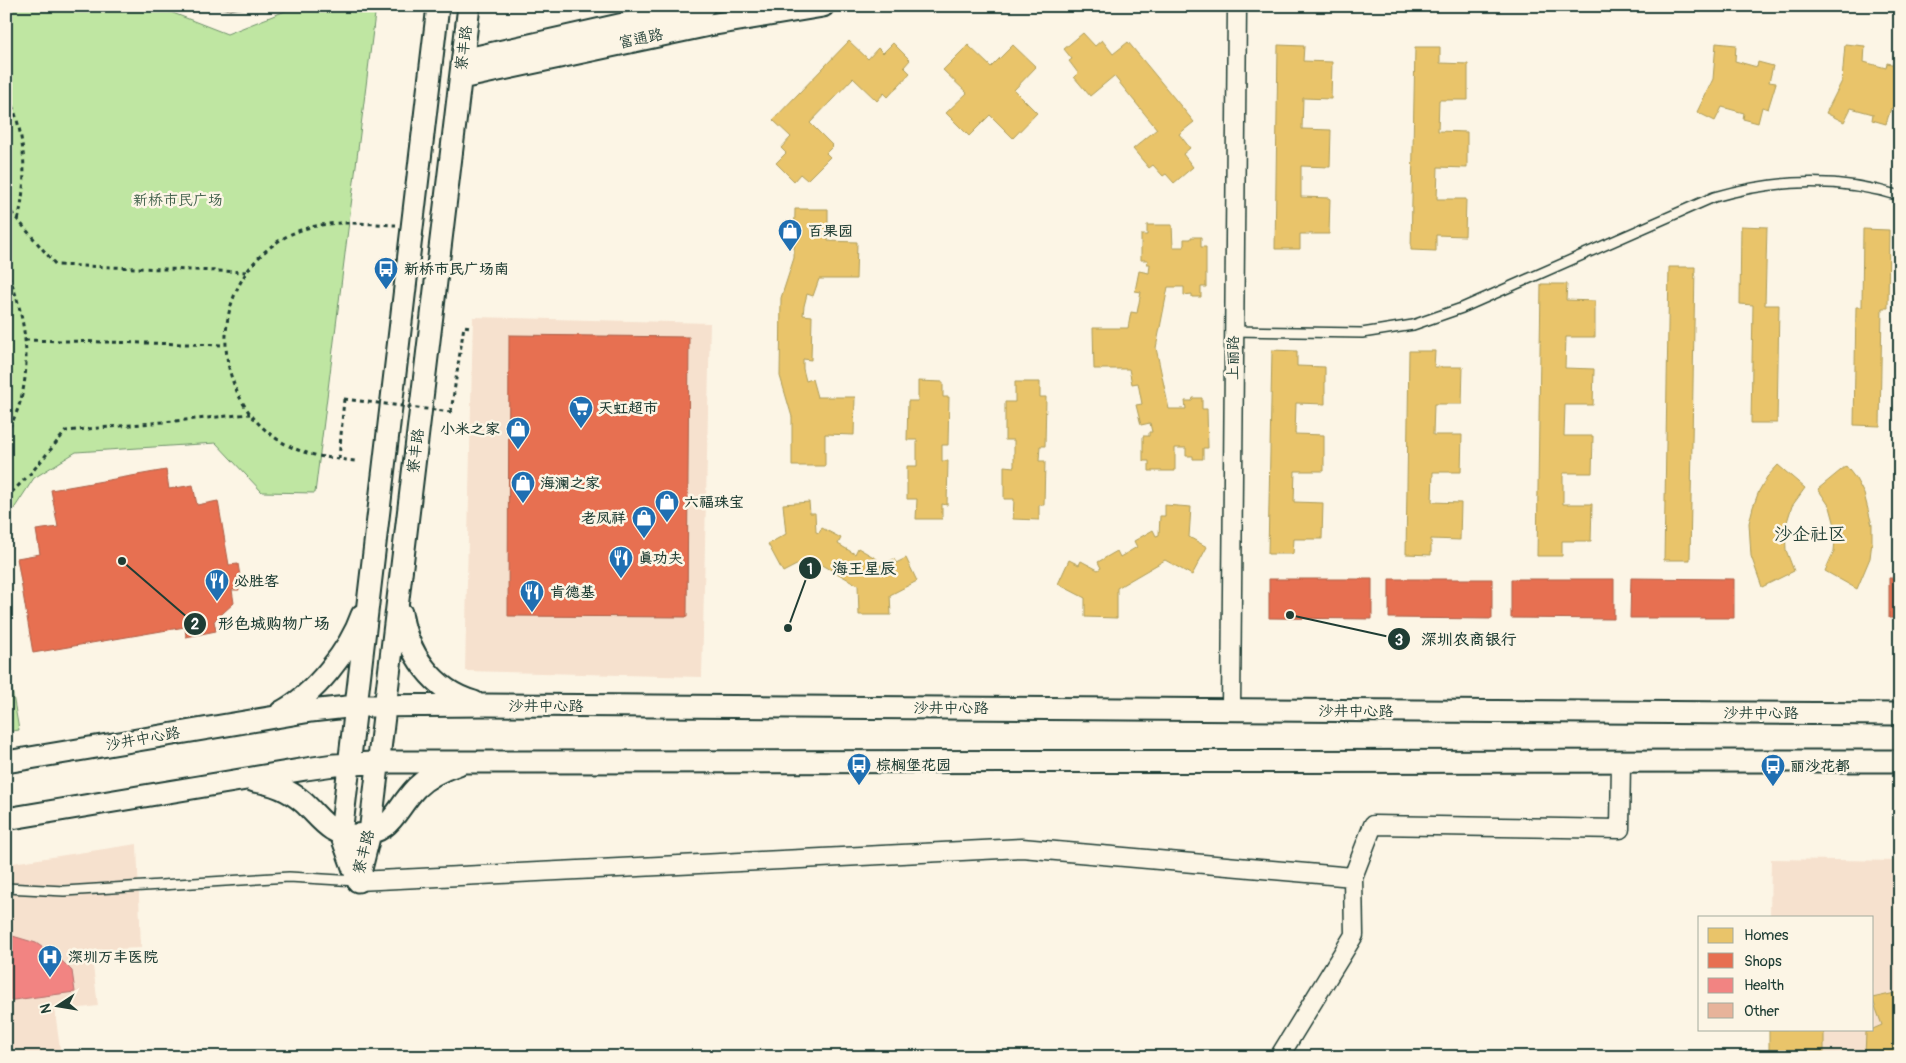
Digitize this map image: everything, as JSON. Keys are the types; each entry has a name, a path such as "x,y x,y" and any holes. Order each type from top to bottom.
{"street":[{"name":"寮丰路","path":"358,881 341,834 438,6"},
{"name":"寮丰路","path":"358,881 370,833 469,6"},
{"name":"富通路","path":"462,69 704,6"},
{"name":"富通路","path":"462,69 823,6"},
{"name":"上丽路","path":"1231,710 1236,6"},
{"path":"399,594 405,633 418,661 441,685 454,695 486,705"},
{"path":"268,718 293,706 317,685 328,672 361,619 369,596"},
{"name":"沙井中心路","path":"6,762 268,718 356,706 486,705 1900,714"},
{"path":"244,780 270,783 293,794 324,824 341,834 354,835 370,833 383,828 393,819 418,786 441,771 468,761"},
{"path":"1279,1057 1354,935 1353,877 1373,825 1620,829 1621,761"},
{"path":"6,819 244,780 349,764 379,762 1900,761"},
{"path":"358,881 1022,848 1353,877"}],"lane":[{"path":"1234,331 1362,333 1413,325 1462,308 1714,197 1741,189 1778,183 1825,181 1862,186 1900,196"},
{"path":"6,888 64,891 289,877 358,881"}],"path":[{"path":"6,91 17,117 23,142 25,168 24,195 18,221"},
{"path":"6,206 56,265 247,272"},
{"path":"356,461 314,455 290,446 262,427 241,400 228,369 225,345 227,318 232,302 247,272 277,242 300,230 332,223 412,225"},
{"path":"6,269 20,307 25,340 25,369 22,389 17,409 6,433"},
{"path":"339,459 344,399 451,412 464,326 470,327"},
{"path":"25,340 225,345"},
{"path":"6,498 31,473 66,431 251,414"}],"shaded area":[{"path":"473,317 710,323 702,677 465,671"},
{"name":"深圳万丰医院","path":"137,844 141,948 91,950 98,1006 55,1011 61,1057 6,1057 6,864"},
{"path":"1771,859 1900,861 1900,1057 1769,1057 1769,1030 1874,1030 1874,916 1770,916"}],"green space":[{"name":"新桥市民广场","path":"6,6 155,6 227,34 298,6 376,6 315,493 262,492 216,443 76,452 34,478 6,521"},
{"path":"6,655 19,730 6,732"}],"building: Homes":[{"path":"1083,33 1095,46 1102,40 1113,54 1128,42 1194,122 1179,134 1190,148 1183,154 1193,167 1174,183 1166,174 1163,176 1153,165 1149,168 1133,149 1157,129 1114,76 1090,96 1074,77 1078,73 1069,61 1072,59 1064,49"},
{"path":"849,41 868,59 878,48 883,53 893,43 910,60 904,67 910,73 888,97 884,93 877,101 853,78 810,123 833,146 826,153 830,157 807,180 800,174 794,181 776,163 786,153 781,148 791,137 773,120"},
{"path":"1716,43 1736,45 1735,61 1757,67 1758,62 1773,66 1769,82 1776,83 1768,109 1762,107 1758,123 1743,119 1744,113 1722,107 1715,121 1697,112 1713,79"},
{"path":"1845,44 1865,46 1864,62 1886,68 1887,63 1900,66 1898,82 1900,83 1900,101 1897,110 1891,108 1886,124 1872,120 1873,114 1851,108 1844,122 1826,113 1842,81"},
{"path":"968,45 991,67 1013,45 1036,67 1014,90 1037,113 1013,138 990,115 969,136 946,113 967,93 943,70"},
{"path":"1278,45 1304,46 1303,61 1332,62 1331,99 1303,98 1302,129 1331,130 1330,167 1301,166 1301,197 1330,198 1329,234 1300,234 1300,249 1275,249"},
{"path":"1415,47 1440,47 1440,63 1468,64 1468,100 1439,100 1438,131 1467,132 1467,168 1438,167 1437,199 1466,199 1465,236 1436,235 1436,251 1411,250"},
{"path":"795,209 828,209 828,241 857,242 856,279 819,279 813,296 807,294 804,306 803,315 812,316 811,360 803,359 806,381 812,379 817,397 855,397 854,435 825,434 825,466 792,466 792,417 780,376 781,298 794,258"},
{"path":"1147,225 1172,225 1173,247 1184,247 1184,239 1201,237 1201,247 1206,247 1206,287 1201,287 1201,297 1192,297 1192,294 1184,295 1184,287 1168,287 1156,348 1169,409 1186,409 1185,401 1192,401 1193,398 1202,398 1202,409 1207,409 1208,448 1203,448 1203,459 1193,459 1193,456 1186,456 1186,448 1175,448 1175,471 1149,471 1149,461 1143,461 1143,436 1149,436 1149,432 1152,432 1150,423 1141,425 1136,405 1142,404 1138,383 1132,384 1129,369 1094,369 1093,328 1128,328 1131,312 1137,313 1141,292 1135,291 1139,271 1149,273 1150,264 1147,264 1148,260 1141,260 1141,235 1147,235"},
{"path":"1741,226 1767,227 1765,305 1779,305 1777,423 1751,423 1753,305 1740,304"},
{"path":"1863,229 1889,230 1888,308 1882,308 1880,426 1854,425 1856,307 1862,307"},
{"path":"1669,267 1695,267 1690,560 1664,560"},
{"path":"1541,284 1567,284 1566,300 1595,301 1595,337 1566,337 1565,368 1594,369 1593,405 1565,405 1564,436 1593,436 1592,473 1563,473 1563,504 1592,504 1591,541 1562,541 1562,556 1537,556"},
{"path":"1272,350 1297,351 1297,366 1325,367 1325,404 1296,403 1295,434 1324,435 1324,471 1295,471 1294,502 1323,503 1322,539 1294,539 1293,554 1268,554"},
{"path":"1409,351 1435,351 1434,367 1463,367 1462,404 1434,404 1433,435 1462,435 1461,472 1433,472 1432,502 1461,503 1460,540 1431,539 1431,555 1406,554"},
{"path":"918,381 943,382 943,397 949,397 948,445 942,445 942,461 948,461 947,505 942,504 942,519 916,519 917,499 907,499 907,466 917,466 917,440 907,440 908,401 918,401"},
{"path":"1015,382 1040,382 1040,397 1046,397 1045,446 1040,446 1039,461 1045,461 1044,505 1039,505 1039,520 1013,519 1014,499 1004,499 1004,466 1014,467 1014,440 1005,440 1005,402 1015,402"},
{"path":"1778,465 1805,488 1792,506 1785,528 1786,550 1794,571 1762,587 1751,556 1749,523 1759,491 1767,477"},
{"path":"1846,466 1864,494 1872,525 1870,558 1857,589 1825,571 1834,551 1836,529 1830,507 1818,489"},
{"path":"809,502 810,513 815,513 816,532 819,533 822,528 841,538 838,544 855,554 858,548 877,559 874,565 877,567 894,559 896,563 906,558 917,581 890,595 891,615 859,615 858,585 810,558 783,572 768,544 786,534 783,504"},
{"path":"1899,502 1900,557 1898,557"},
{"path":"1165,505 1191,507 1189,537 1207,547 1192,575 1165,560 1117,588 1117,618 1085,617 1085,598 1058,584 1069,560 1079,565 1081,561 1098,570 1101,568 1098,562 1117,551 1120,557 1137,547 1134,541 1153,530 1156,536 1159,535 1160,516 1165,516"},
{"path":"1900,992 1900,1057 1769,1057 1769,1030 1824,1030 1824,1054 1865,1055 1866,1032 1882,1025 1874,1003 1874,998"}],"building: Shops":[{"path":"509,335 689,337 687,617 508,616"},
{"path":"166,470 169,489 193,485 197,505 218,501 229,565 238,564 240,576 237,576 239,590 232,590 234,603 214,621 216,631 186,637 185,627 33,653 17,558 40,554 36,530 58,527 51,490"},
{"path":"1631,578 1734,579 1734,618 1630,618"},
{"path":"1889,578 1900,578 1900,618 1889,618"},
{"path":"1269,579 1372,579 1372,619 1269,618"},
{"path":"1389,579 1492,579 1492,619 1389,618"},
{"path":"1511,579 1614,579 1614,619 1511,618"}],"building: Health":[{"path":"6,934 36,943 61,960 72,971 75,992 6,1001"}],"building: Other":[{"path":"211,6 252,6 230,10"}],"place":[{"name":"百果园","path":"790,252"},
{"name":"新桥市民广场南","path":"386,290"},
{"name":"天虹超市","path":"581,429"},
{"name":"小米之家","path":"518,450"},
{"name":"海澜之家","path":"523,504"},
{"name":"六福珠宝","path":"667,523"},
{"name":"老凤祥","path":"644,539"},
{"name":"形色城购物广场","path":"122,561"},
{"name":"真功夫","path":"621,579"},
{"name":"必胜客","path":"217,602"},
{"name":"肯德基","path":"532,613"},
{"name":"深圳农商银行","path":"1290,615"},
{"name":"海王星辰","path":"788,628"},
{"name":"棕榈堡花园","path":"859,786"},
{"name":"丽沙花都","path":"1773,787"},
{"name":"深圳万丰医院","path":"50,978"}],"district":[{"name":"沙企社区","path":"1810,534"}]}
